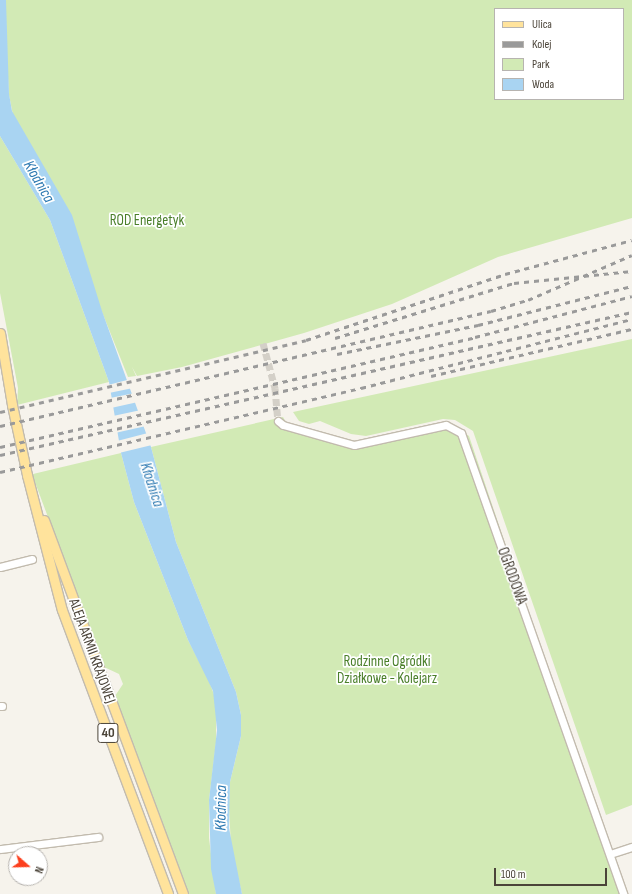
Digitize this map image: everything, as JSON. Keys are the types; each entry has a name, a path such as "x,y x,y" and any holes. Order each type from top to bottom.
{"main road":[{"name":"ALEJA ARMII KRAJOWEJ","path":"0,333 12,405 27,475 62,610 168,894"},
{"name":"ALEJA ARMII KRAJOWEJ","path":"0,367 12,405"},
{"name":"ALEJA ARMII KRAJOWEJ","path":"27,475 183,894"}],"street":[{"name":"OGRODOWA","path":"281,423 354,445 446,425 461,433 623,894"},
{"path":"0,567 32,559"},
{"path":"0,849 98,836"},
{"path":"610,854 632,847"}],"green space":[{"name":"ROD Energetyk","path":"6,0 632,0 632,218 498,257 392,304 304,333 182,367 137,376 132,367 136,376 128,377 86,272 15,125 9,95 5,27"},
{"path":"0,136 50,220 109,382 17,405 18,388 0,293"},
{"path":"632,339 632,805 606,815 473,431 455,420 443,419 366,436 351,434 320,421 309,424 299,421 293,412"},
{"name":"Rodzinne Ogródki Działkowe - Kolejarz","path":"283,417 287,424 362,447 453,425 469,436 623,894 242,894 231,847 229,807 230,782 241,736 241,715 236,692 176,542 151,447"},
{"path":"121,453 134,502 188,640 209,681 216,700 216,743 209,800 209,838 216,894 189,894 115,696 123,684 119,674 104,667 33,477 33,474"}],"water":[{"name":"Kłodnica","path":"0,0 6,0 9,94 12,111 72,215 102,311 151,447 176,542 236,692 241,715 241,736 230,782 229,828 242,894 216,894 211,869 209,800 217,730 213,691 188,640 134,502 121,453 109,382 50,220 0,136"}],"pier":[{"path":"131,379 133,388 109,393 108,385"},
{"path":"135,393 138,402 111,408 110,398"},
{"path":"141,410 146,426 115,433 113,416"},
{"path":"148,433 152,445 119,453 117,441"}],"tunnel":[{"path":"263,343 275,388 278,421"}],"railway":[{"path":"0,412 306,340 505,274 632,240"},
{"path":"0,426 491,311 528,300 632,255"},
{"path":"335,338 514,283 632,271"},
{"path":"337,354 478,325 632,286"},
{"path":"0,447 475,337 632,296"},
{"path":"0,455 632,312"},
{"path":"0,472 361,388 632,319"},
{"path":"431,376 632,329"}]}
